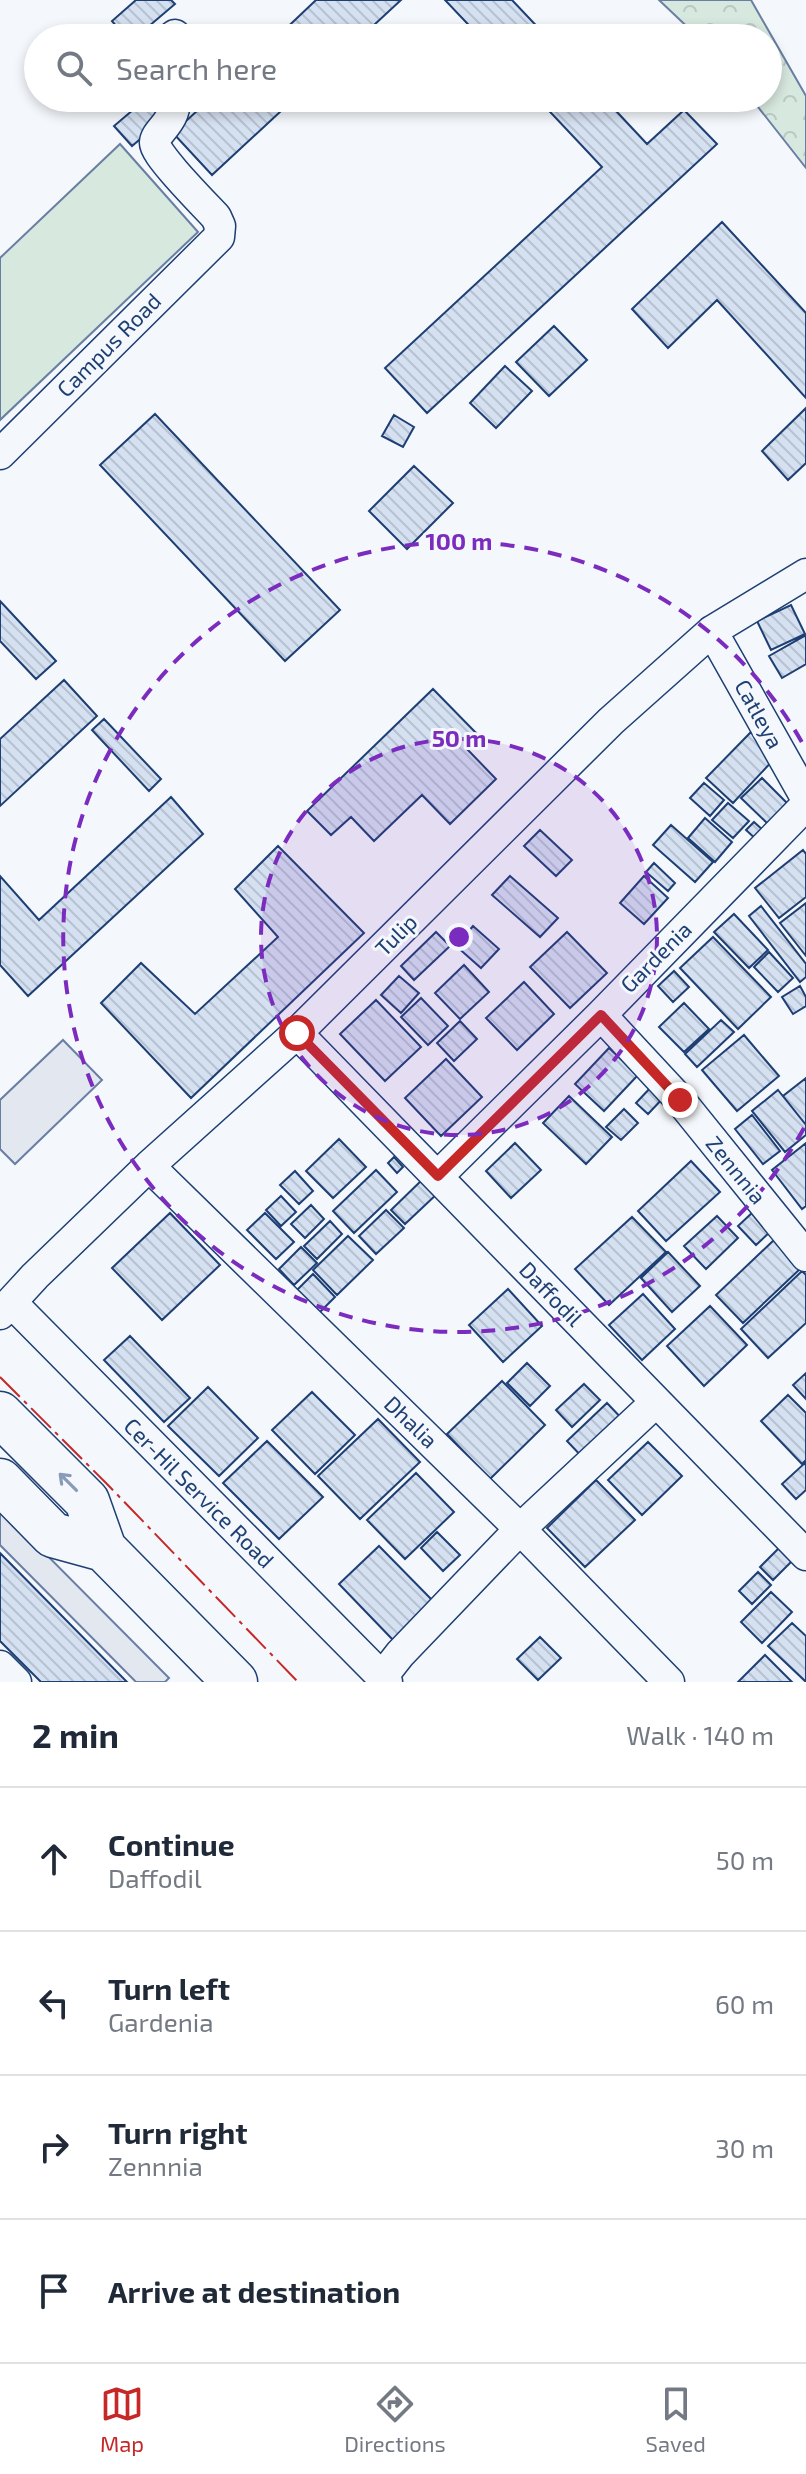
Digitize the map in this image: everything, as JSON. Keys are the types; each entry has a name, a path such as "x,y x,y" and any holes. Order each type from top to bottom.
{"highway":[{"path":"0,1414 87,1501 104,1549 232,1681"},
{"path":"0,1481 53,1535 104,1549"}],"street":[{"name":"Campus Road","path":"0,454 219,237 220,226 216,217 161,157 155,146 155,140 174,112"},
{"name":"Tulip","path":"6,1308 149,1166 297,1033 611,721 712,631 806,574"},
{"name":"Catleya","path":"712,631 806,798"},
{"name":"Gardenia","path":"438,1176 806,805"},
{"name":"Zennnia","path":"601,1015 680,1100 806,1256"},
{"name":"Daffodil","path":"297,1033 806,1555"},
{"name":"Dhalia","path":"149,1166 520,1529 669,1682"},
{"name":"Cer-Hil Service Road","path":"6,1308 374,1677"},
{"path":"374,1677 520,1529 656,1402"},
{"path":"0,1666 16,1682"}],"green space":[{"path":"659,0 751,0 765,24 684,24"},
{"path":"782,54 806,96 806,168 762,112 782,112"},
{"path":"120,144 198,232 0,420 0,258"}],"shaded area":[{"path":"63,1040 102,1080 15,1164 0,1149 0,1100"},
{"path":"0,1508 169,1678 165,1682 136,1682 0,1545"}],"building":[{"path":"136,0 171,0 175,4 151,24 114,24 112,21"},
{"path":"316,0 401,0 375,24 291,24"},
{"path":"445,0 512,0 535,24 468,24"},
{"path":"130,112 172,112 132,146 114,126"},
{"path":"196,112 280,112 212,175 173,133"},
{"path":"550,112 617,112 647,144 682,112 686,112 717,144 427,413 385,368 602,167"},
{"path":"722,222 806,313 806,398 717,300 668,348 632,309"},
{"path":"554,326 587,360 549,396 516,362"},
{"path":"505,366 532,391 496,428 470,403"},
{"path":"806,408 806,463 788,480 762,451"},
{"path":"155,414 340,610 285,661 100,465"},
{"path":"394,415 414,427 403,447 382,436"},
{"path":"414,466 453,503 407,549 369,511"},
{"path":"0,601 56,661 36,679 0,641"},
{"path":"791,605 805,634 771,650 757,621"},
{"path":"806,635 806,664 782,678 769,656"},
{"path":"64,680 97,716 0,806 0,739"},
{"path":"433,689 480,737 467,749 496,779 450,824 422,795 374,841 351,817 331,835 307,811"},
{"path":"104,719 161,779 149,791 92,730"},
{"path":"751,732 777,756 733,803 706,778"},
{"path":"762,778 788,804 768,824 741,798"},
{"path":"704,783 724,800 710,816 690,798"},
{"path":"171,797 203,834 28,996 0,965 0,876 39,920"},
{"path":"728,803 749,821 733,838 712,820"},
{"path":"705,818 732,842 715,862 688,838"},
{"path":"754,822 766,833 759,842 746,830"},
{"path":"671,825 713,862 695,882 653,845"},
{"path":"540,830 572,860 556,876 524,846"},
{"path":"278,846 364,933 191,1098 101,1003 141,963 195,1014 278,937 235,889"},
{"path":"803,850 806,854 806,897 779,918 755,888"},
{"path":"654,863 675,883 668,891 646,872"},
{"path":"510,876 558,918 540,937 492,895"},
{"path":"644,876 668,898 644,924 620,903"},
{"path":"806,903 806,956 780,923"},
{"path":"761,906 806,964 806,977 800,982 749,916"},
{"path":"734,914 768,950 749,968 714,932"},
{"path":"473,926 499,949 481,968 456,946"},
{"path":"436,932 450,946 414,980 401,966"},
{"path":"567,932 607,973 570,1008 530,967"},
{"path":"713,937 771,997 738,1029 680,968"},
{"path":"769,952 793,978 778,992 754,967"},
{"path":"464,965 489,992 460,1019 435,993"},
{"path":"674,971 689,987 673,1002 658,986"},
{"path":"399,976 419,993 401,1013 381,995"},
{"path":"524,982 554,1014 517,1050 486,1018"},
{"path":"800,986 806,997 806,1006 793,1014 782,997"},
{"path":"421,998 448,1026 428,1045 401,1017"},
{"path":"376,1000 421,1047 385,1081 340,1034"},
{"path":"684,1003 709,1029 684,1052 659,1027"},
{"path":"721,1020 734,1032 697,1067 685,1054"},
{"path":"460,1021 477,1039 454,1061 437,1043"},
{"path":"744,1035 779,1076 737,1111 702,1070"},
{"path":"609,1048 638,1075 604,1111 575,1084"},
{"path":"446,1059 482,1097 441,1136 405,1098"},
{"path":"806,1078 806,1125 783,1096"},
{"path":"653,1085 665,1096 648,1114 636,1103"},
{"path":"778,1090 806,1125 806,1135 785,1152 752,1111"},
{"path":"569,1096 612,1137 586,1164 543,1123"},
{"path":"624,1109 638,1123 621,1140 606,1127"},
{"path":"752,1115 780,1151 763,1164 735,1129"},
{"path":"339,1139 366,1167 333,1198 306,1171"},
{"path":"515,1143 541,1170 511,1198 486,1171"},
{"path":"806,1143 806,1206 802,1209 772,1170"},
{"path":"394,1157 403,1167 397,1173 388,1163"},
{"path":"691,1161 720,1192 666,1241 638,1211"},
{"path":"376,1170 397,1192 354,1233 333,1211"},
{"path":"295,1171 313,1191 299,1204 280,1185"},
{"path":"424,1178 438,1193 405,1224 391,1210"},
{"path":"281,1196 296,1212 281,1226 266,1210"},
{"path":"311,1205 324,1219 305,1238 291,1224"},
{"path":"386,1210 404,1228 376,1254 359,1236"},
{"path":"753,1212 771,1231 756,1245 738,1226"},
{"path":"170,1213 220,1265 162,1320 112,1268"},
{"path":"265,1213 294,1242 276,1259 247,1230"},
{"path":"717,1216 738,1238 706,1269 684,1246"},
{"path":"632,1217 666,1252 609,1305 575,1269"},
{"path":"330,1221 342,1234 317,1259 304,1246"},
{"path":"348,1236 373,1260 337,1295 313,1270"},
{"path":"774,1240 801,1268 743,1323 716,1295"},
{"path":"301,1247 317,1263 294,1285 279,1269"},
{"path":"668,1252 700,1286 672,1312 641,1278"},
{"path":"802,1271 806,1275 806,1323 768,1358 741,1329"},
{"path":"313,1274 335,1297 319,1313 297,1290"},
{"path":"508,1289 542,1326 503,1362 469,1325"},
{"path":"643,1294 675,1329 642,1360 609,1325"},
{"path":"710,1306 747,1345 704,1386 667,1346"},
{"path":"130,1336 190,1398 164,1422 104,1360"},
{"path":"527,1363 550,1386 530,1406 507,1383"},
{"path":"806,1373 806,1399 793,1385"},
{"path":"502,1381 545,1425 490,1479 447,1434"},
{"path":"584,1384 600,1400 572,1427 556,1410"},
{"path":"208,1387 258,1438 219,1476 168,1426"},
{"path":"312,1392 355,1435 315,1474 272,1430"},
{"path":"788,1395 806,1413 806,1460 802,1464 761,1421"},
{"path":"607,1403 626,1423 586,1461 567,1441"},
{"path":"378,1419 420,1462 360,1519 318,1476"},
{"path":"267,1441 323,1497 279,1539 223,1483"},
{"path":"648,1442 682,1476 642,1515 608,1480"},
{"path":"806,1462 806,1490 796,1499 782,1484"},
{"path":"416,1473 454,1512 405,1559 367,1520"},
{"path":"596,1480 635,1520 585,1567 547,1528"},
{"path":"437,1532 460,1555 443,1571 421,1548"},
{"path":"379,1546 434,1602 394,1641 339,1584"},
{"path":"781,1546 794,1559 773,1580 760,1567"},
{"path":"0,1553 127,1682 41,1682 0,1641"},
{"path":"758,1572 771,1585 752,1604 739,1591"},
{"path":"771,1592 792,1612 762,1643 741,1622"},
{"path":"792,1623 806,1636 806,1682 768,1646"},
{"path":"540,1637 561,1658 538,1680 517,1659"},
{"path":"765,1655 792,1682 738,1682"}],"power":[{"path":"0,1377 298,1682"}],"route":[{"path":"297,1033 438,1176 601,1015 680,1100"}]}
